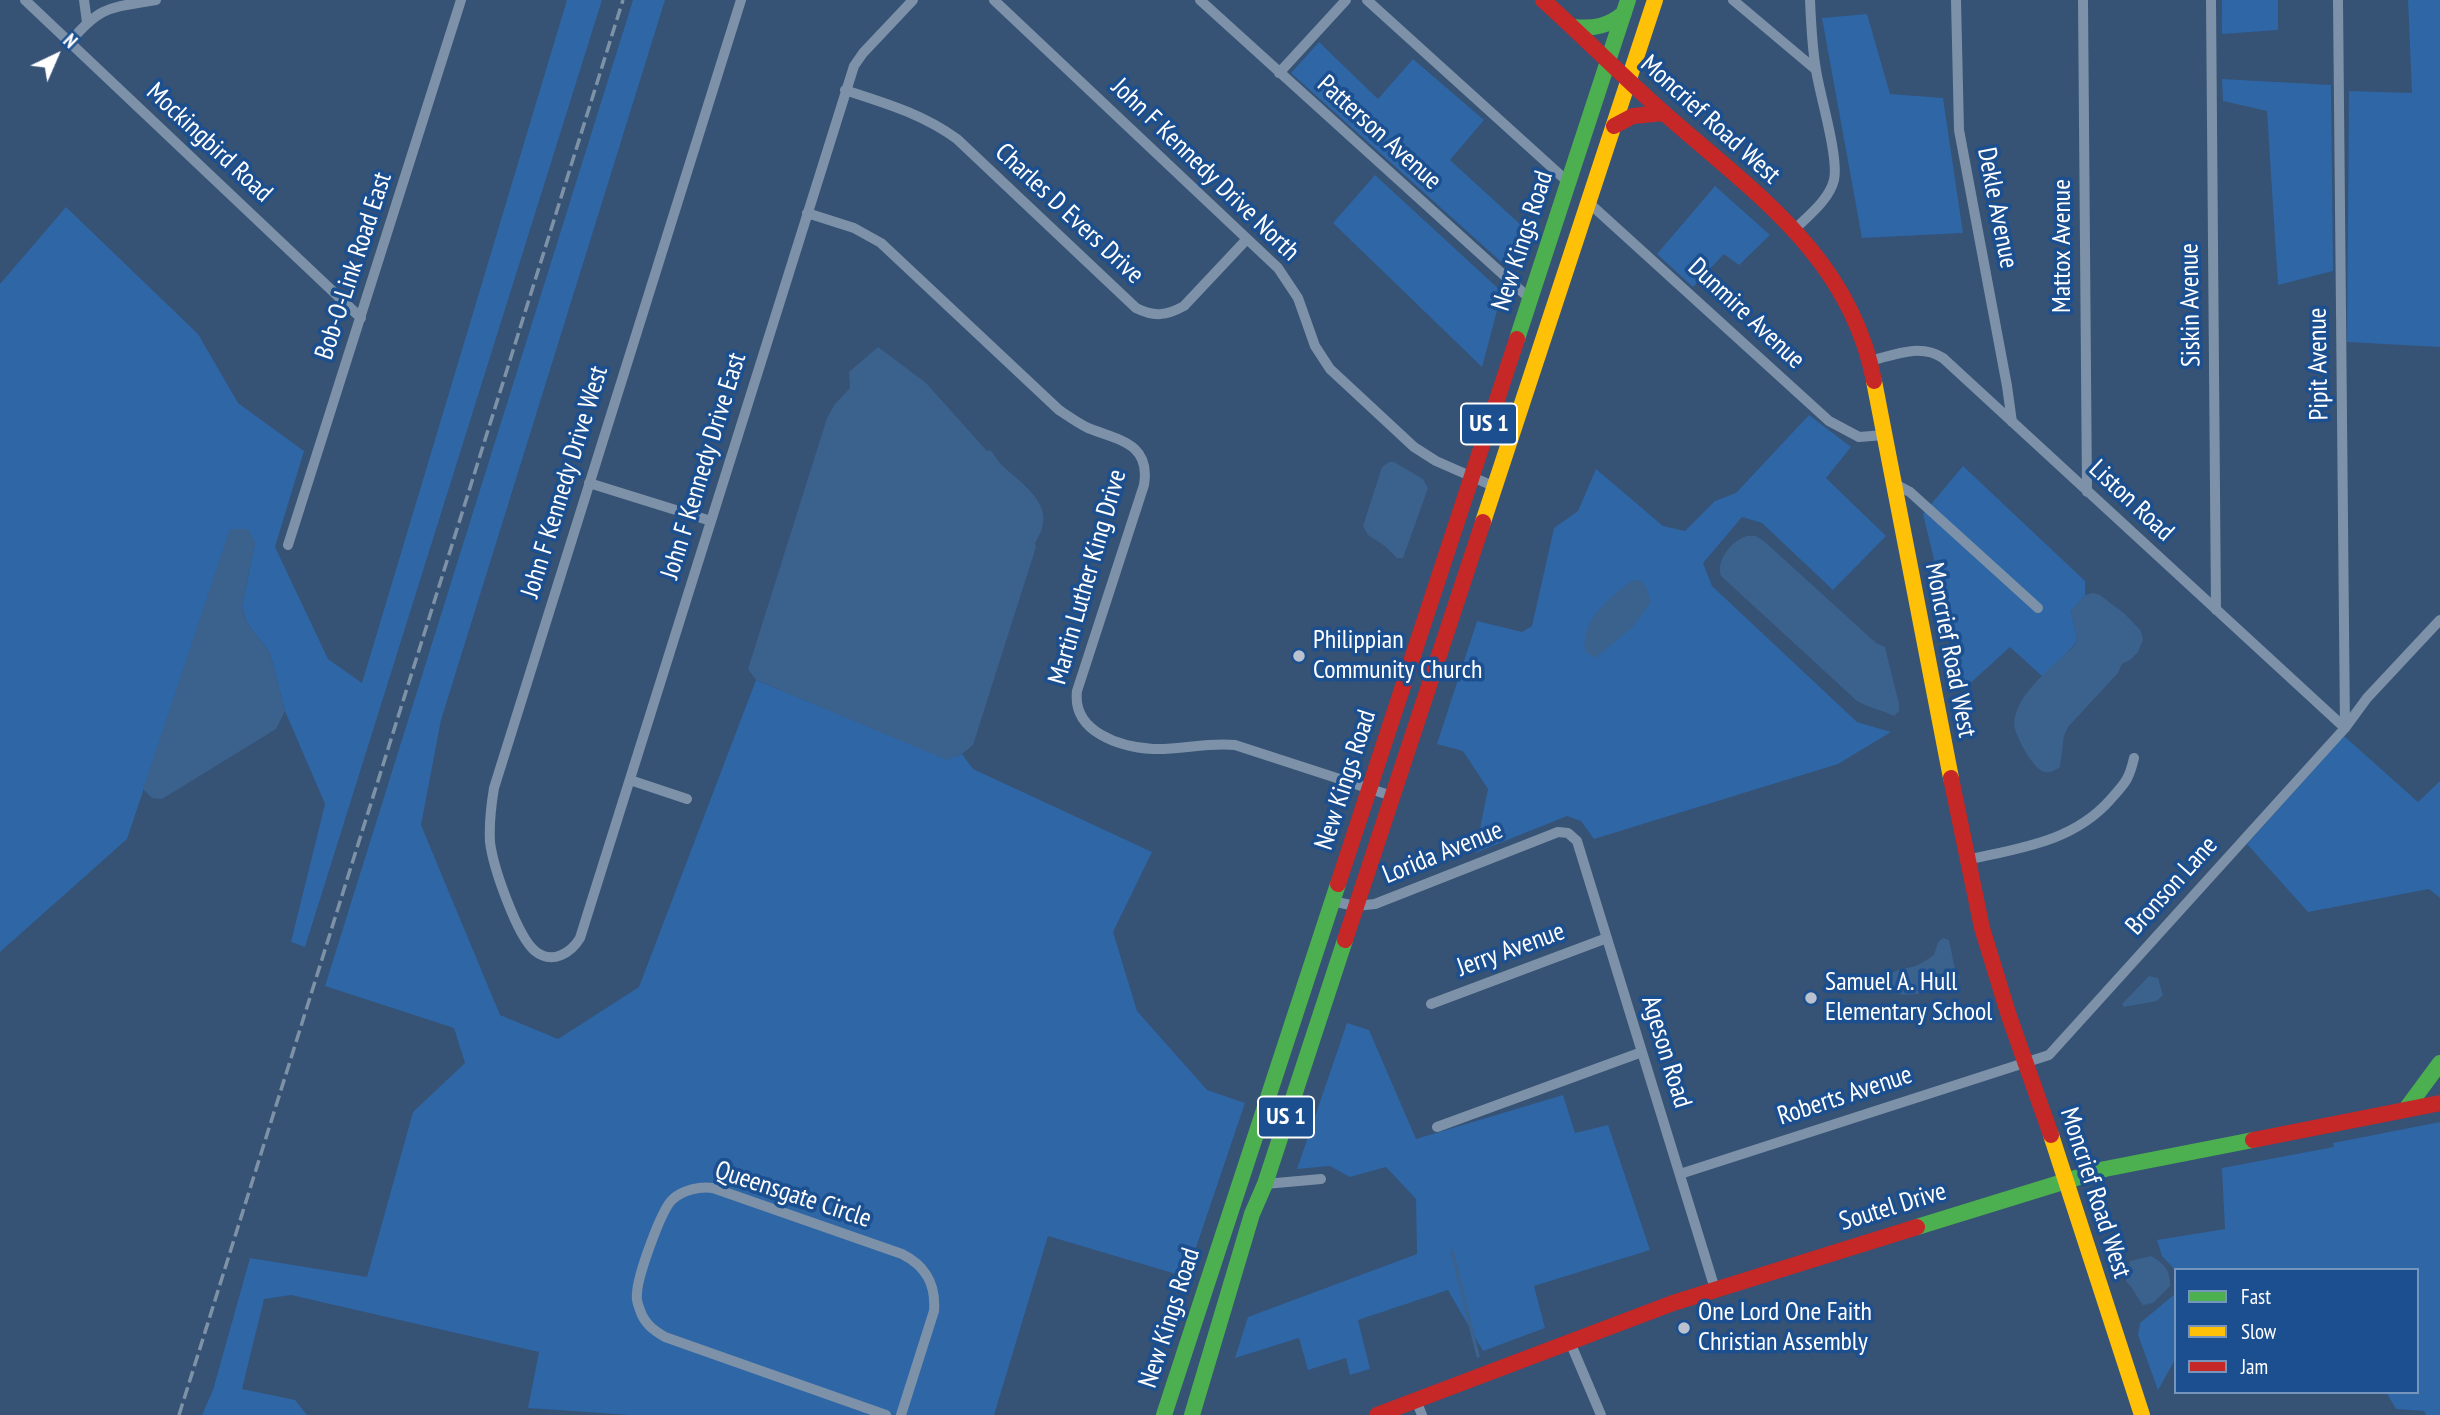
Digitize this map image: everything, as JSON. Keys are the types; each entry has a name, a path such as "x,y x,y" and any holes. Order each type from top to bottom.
{"main road":[{"name":"Moncrief Road West","path":"1543,0 1794,230 1814,251 1846,298 1870,361 1982,928 2142,1415"},
{"name":"New Kings Road","path":"1192,1415 1252,1214 1265,1184 1655,0"},
{"name":"New Kings Road","path":"1164,1415 1626,6"},
{"path":"1574,27 1604,27 1615,22 1626,6"},
{"path":"1614,126 1633,116 1664,113"},
{"path":"2406,1109 2440,1063"},
{"name":"Soutel Drive","path":"1377,1415 1419,1408 1570,1342 1715,1289 2066,1180 2105,1169 2440,1102"}],"street":[{"name":"Mockingbird Road","path":"25,0 361,318"},
{"path":"84,0 87,22"},
{"path":"70,43 87,22 104,9 156,0"},
{"name":"Bob-O-Link Road East","path":"288,545 461,0"},
{"name":"John F Kennedy Drive West","path":"560,956 541,955 535,951 524,937 499,881 490,843 494,789 741,0"},
{"name":"John F Kennedy Drive East","path":"560,956 568,953 580,938 845,90 858,60 914,0"},
{"name":"John F Kennedy Drive North","path":"994,0 1289,282 1298,298 1315,346 1330,369 1414,447 1436,461 1493,486"},
{"name":"Patterson Avenue","path":"1200,0 1529,299"},
{"path":"1279,73 1346,0"},
{"path":"1367,0 1568,182"},
{"path":"1734,0 1815,69"},
{"path":"1794,230 1830,191 1835,178 1826,117 1815,69 1810,0"},
{"name":"Dekle Avenue","path":"1956,0 1959,130 2012,422"},
{"name":"Mattox Avenue","path":"2083,0 2087,492"},
{"name":"Siskin Avenue","path":"2211,0 2216,610"},
{"name":"Pipit Avenue","path":"2338,0 2345,728"},
{"name":"Charles D Evers Drive","path":"845,90 910,112 957,139 1136,308 1146,313 1159,316 1184,306 1247,239"},
{"name":"Dunmire Avenue","path":"1588,201 1829,421 1858,437 1884,435"},
{"name":"Martin Luther King Drive","path":"807,213 854,228 881,243 1059,410 1087,427 1121,439 1138,453 1144,463 1144,485 1077,691 1077,708 1088,727 1098,734 1140,747 1171,748 1219,743 1235,745 1392,796"},
{"name":"Liston Road","path":"1870,361 1913,350 1935,353 2345,728"},
{"path":"589,483 711,521"},
{"path":"1893,483 1910,492 2038,608"},
{"name":"Bronson Lane","path":"2025,1063 2049,1055 2345,728 2367,698 2439,623"},
{"path":"1967,860 2034,846 2062,836 2083,824 2104,807 2130,778 2134,758"},
{"path":"630,780 687,799"},
{"name":"Lorida Avenue","path":"1332,901 1355,906 1375,904 1558,832 1568,834"},
{"name":"Ageson Road","path":"1568,834 1577,841 1715,1289"},
{"name":"Jerry Avenue","path":"1431,1004 1607,939"},
{"path":"1437,1126 1642,1052"},
{"name":"Roberts Avenue","path":"1680,1174 2025,1063"},
{"path":"1265,1184 1321,1179"},
{"name":"Queensgate Circle","path":"886,1415 664,1337 653,1330 639,1308 636,1293 663,1211 673,1199 705,1186 713,1188 914,1260 933,1284 934,1311 901,1415"},
{"path":"1234,1202 1252,1214"},
{"path":"1570,1342 1601,1415"}],"shaded area":[{"path":"567,0 602,0 305,947 291,942 325,804 285,711 270,653 247,623 242,607 255,543 248,530 231,529 127,839 0,952 0,284 66,207 198,334 238,403 304,451 275,547 328,659 362,683"},
{"path":"633,0 665,0 441,720 421,825 500,1015 558,1039 639,987 756,680 947,759 962,754 973,769 1152,852 1113,932 1137,1011 1207,1090 1245,1103 1186,1277 1048,1236 994,1415 630,1415 528,1408 539,1352 291,1295 264,1299 242,1389 295,1400 307,1415 202,1415 213,1390 250,1258 367,1277 413,1112 465,1063 454,1028 325,986"},
{"path":"2222,0 2278,0 2278,30 2222,34"},
{"path":"2408,0 2440,0 2440,347 2347,342 2349,91 2412,93"},
{"path":"1867,14 1890,94 1943,98 1963,233 1862,238 1822,18"},
{"path":"1319,42 1378,99 1413,59 1484,120 1450,160 1521,225 1508,268 1291,73"},
{"path":"2222,79 2331,85 2333,271 2278,285 2267,111 2223,101"},
{"path":"1375,175 1502,292 1482,367 1333,223"},
{"path":"1715,186 1770,235 1739,265 1724,254 1693,287 1657,254"},
{"path":"878,347 926,383 987,451 990,450 1030,491 1042,509 1044,519 973,745 962,754 947,760 756,680 748,669 827,418 835,404 850,388 849,372"},
{"path":"1809,415 1851,447 1826,478 1886,536 1833,590 1762,523 1742,517 1703,563 1712,586 1857,722 1891,732 1838,764 1594,839 1581,821 1567,816 1475,853 1488,789 1463,751 1437,744 1477,621 1522,632 1532,626 1554,528 1578,511 1596,469 1663,526 1685,531 1715,501 1736,493"},
{"path":"1394,462 1423,479 1428,488 1403,558 1397,558 1368,535 1363,526 1382,467"},
{"path":"1963,466 2085,581 2085,595 2071,611 2076,643 2043,677 2010,647 1965,688 1923,514"},
{"path":"230,529 248,529 255,543 242,607 247,623 270,653 285,711 276,729 162,799 152,798 143,789"},
{"path":"1747,536 1756,536 1765,542 1876,643 1885,647 1899,704 1899,711 1894,716 1857,701 1721,576 1720,564 1726,552"},
{"path":"1633,580 1642,581 1651,602 1633,627 1595,658 1586,652 1585,641 1591,620"},
{"path":"2085,595 2100,595 2125,614 2141,631 2143,640 2138,652 2122,664 2118,673 2068,727 2064,736 2060,767 2052,772 2045,772 2031,761 2023,747 2015,729 2015,716 2029,690 2076,644 2071,611"},
{"path":"2344,736 2418,802 2440,781 2440,898 2429,889 2308,912 2247,844"},
{"path":"1943,938 1949,940 1955,969 1960,977 1958,981 1916,994 1895,993 1888,988 1884,979 1888,975 1918,965 1934,955 1938,942"},
{"path":"2149,976 2158,978 2163,995 2157,1001 2124,1007 2122,1004"},
{"path":"1347,1023 1369,1030 1416,1139 1563,1095 1575,1133 1608,1125 1650,1250 1534,1286 1545,1328 1483,1351 1448,1290 1358,1320 1370,1369 1350,1375 1346,1358 1308,1370 1299,1338 1235,1358 1248,1317 1417,1254 1416,1199 1386,1167 1350,1177 1330,1166 1297,1169"},
{"path":"2440,1122 2440,1415 2396,1409 2387,1394 2419,1394 2419,1268 2174,1269 2162,1256 2157,1240 2225,1229 2222,1168 2334,1147 2333,1143"},
{"path":"2151,1256 2165,1268 2170,1286 2153,1303 2143,1305 2126,1281 2130,1261"},
{"path":"2174,1295 2174,1362 2158,1390 2138,1335 2140,1323"}],"waterway":[{"path":"1452,1251 1478,1356"}],"railway":[{"path":"179,1415 623,0"}],"traffic: fast":[{"path":"1517,339 1628,0"},
{"path":"1574,27 1601,26 1624,13"},
{"path":"1164,1415 1338,884"},
{"path":"1192,1415 1252,1214 1265,1184 1345,940"},
{"path":"2406,1109 2440,1063"},
{"path":"1917,1227 2105,1169 2253,1140"}],"traffic: slow":[{"path":"1483,522 1655,0"},
{"path":"1874,381 1951,778"},
{"path":"2051,1135 2142,1415"}],"traffic: jam":[{"path":"1543,0 1793,230 1820,262 1844,298 1862,337 1874,381"},
{"path":"1614,126 1633,116 1664,113"},
{"path":"1338,884 1517,339"},
{"path":"1345,940 1483,522"},
{"path":"1951,778 1982,928 2009,1016 2051,1135"},
{"path":"2253,1140 2440,1103"},
{"path":"1377,1415 1673,1303 1917,1227"}],"place":[{"name":"Philippian Community Church","path":"1299,656"},
{"name":"Samuel A. Hull Elementary School","path":"1811,998"},
{"name":"One Lord One Faith Christian Assembly","path":"1684,1328"}]}
